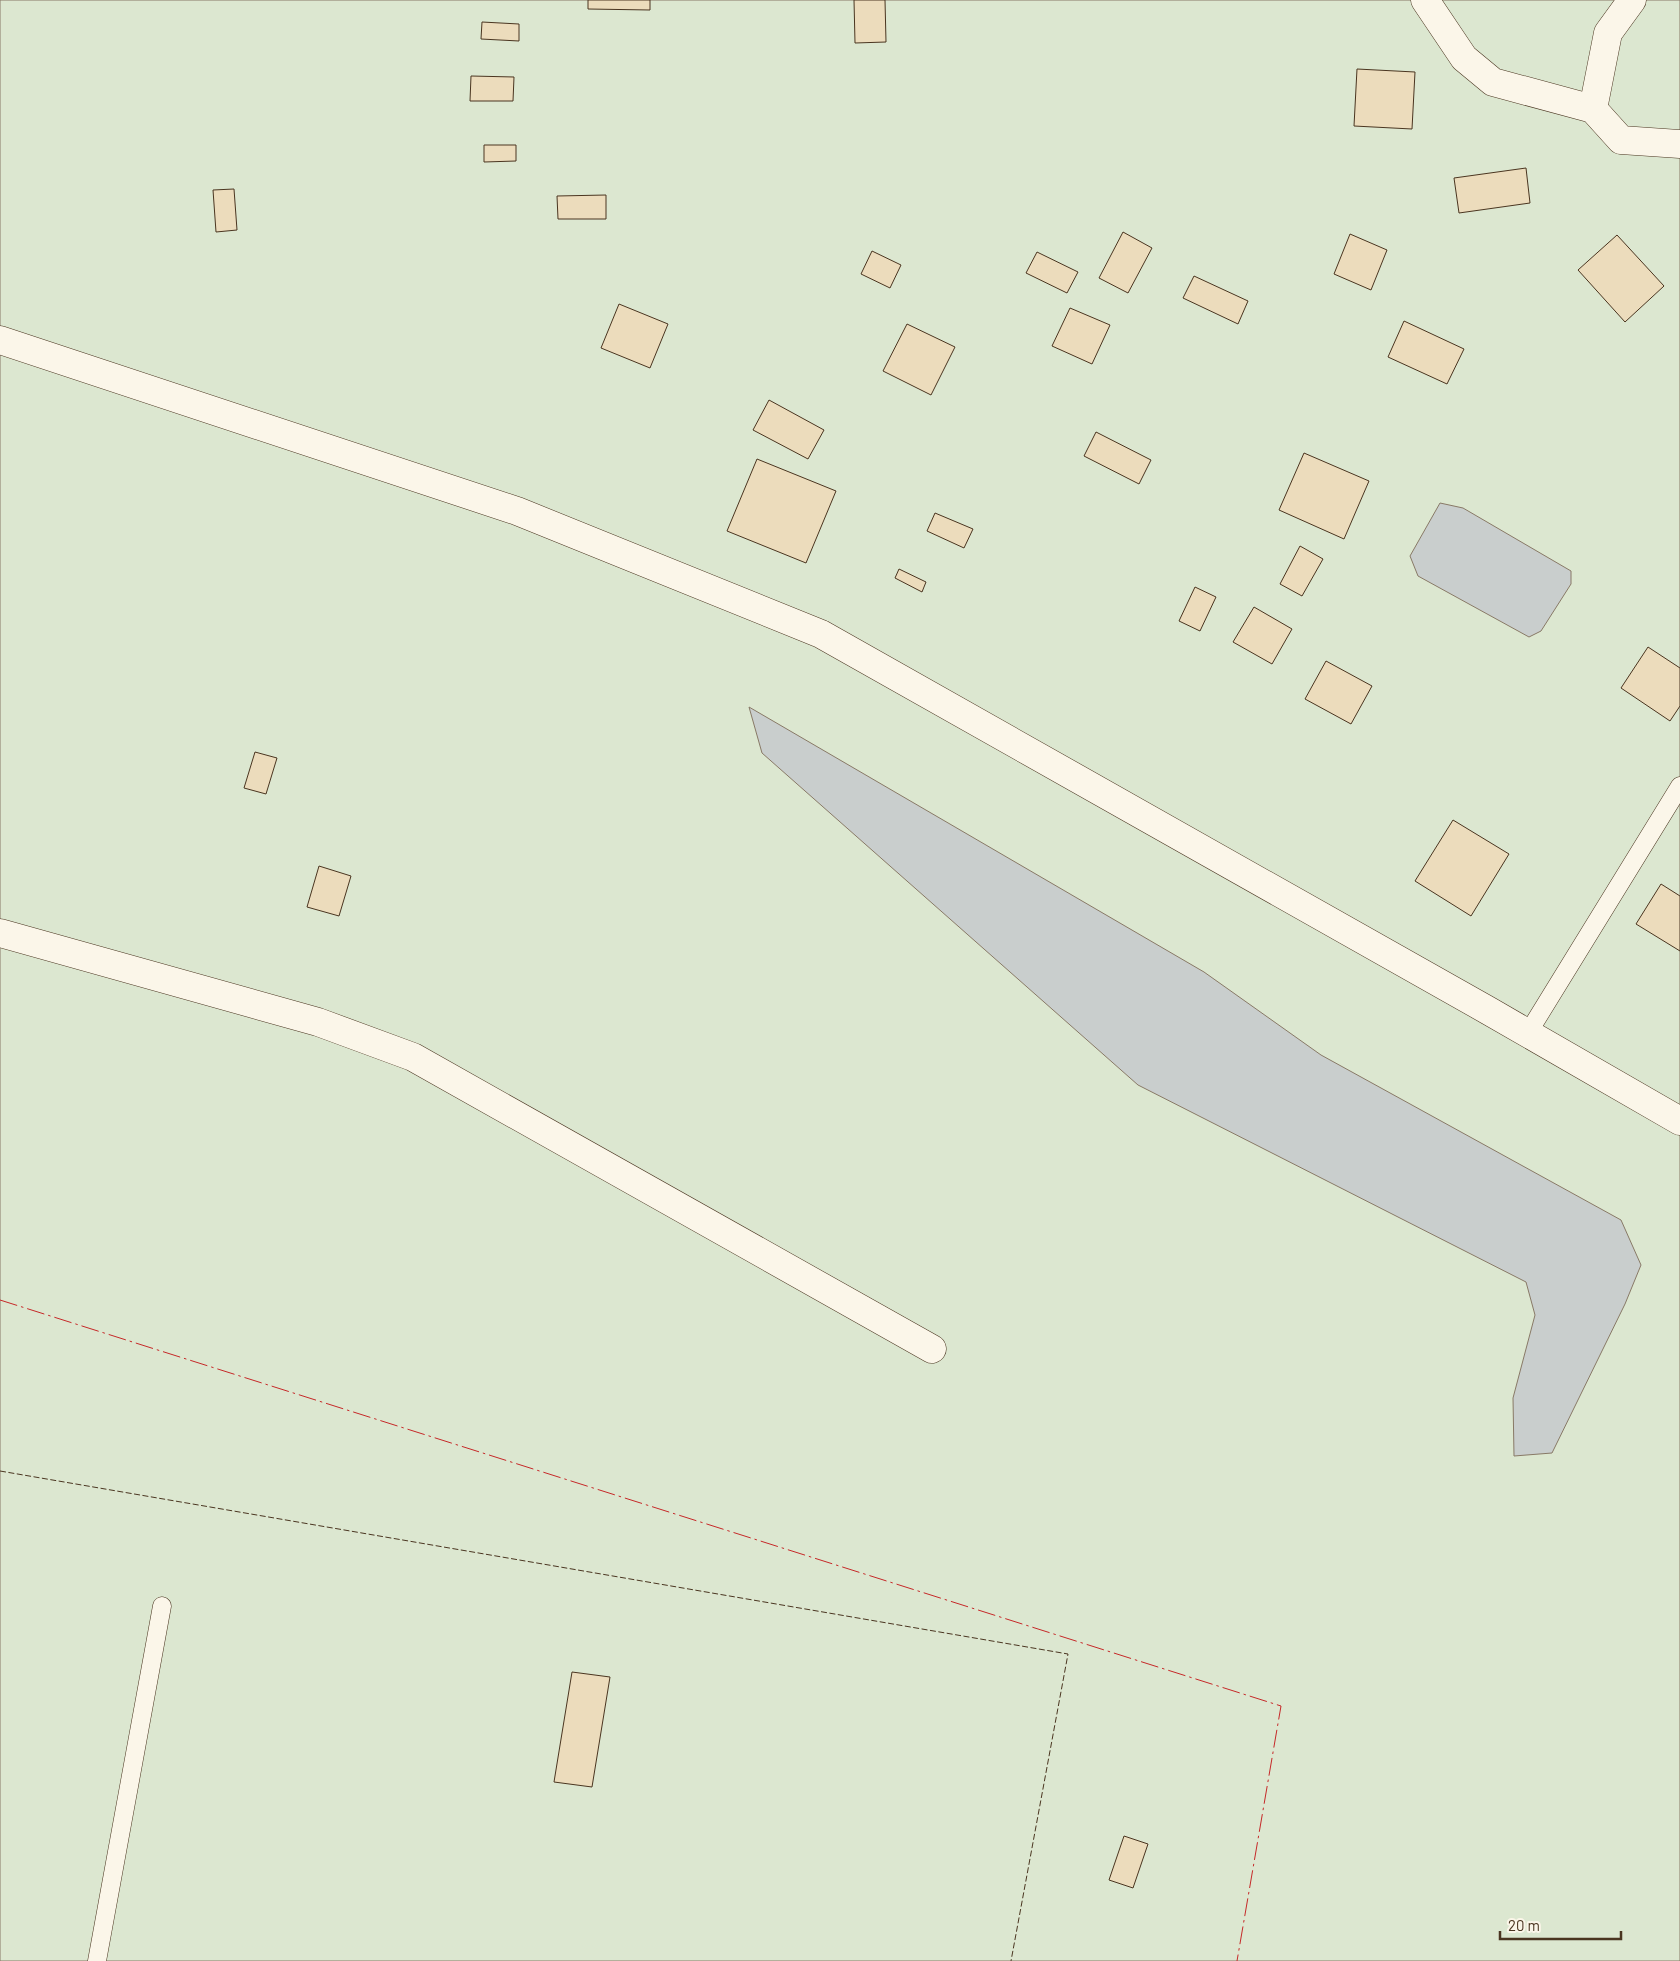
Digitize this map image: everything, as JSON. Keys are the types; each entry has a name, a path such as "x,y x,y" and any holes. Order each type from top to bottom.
{"street":[{"path":"1425,0 1464,58 1492,82 1592,109 1622,140 1680,144"},
{"path":"1592,109 1608,33 1632,0"},
{"path":"0,340 517,511 821,634 1528,1033 1680,1121"},
{"path":"0,933 318,1022 414,1057 932,1349"}],"lane":[{"path":"1528,1033 1680,786"},
{"path":"97,1961 162,1606"}],"green space":[{"path":"0,0 1680,0 1680,1961 0,1961"}],"shaded area":[{"path":"1440,503 1463,508 1571,571 1571,584 1541,631 1529,637 1418,576 1410,556"},
{"path":"749,707 1204,972 1321,1055 1621,1220 1641,1265 1625,1304 1552,1453 1514,1456 1513,1398 1535,1315 1526,1282 1138,1085 762,753"}],"building":[{"path":"588,0 650,0 650,10 588,9"},
{"path":"854,0 885,0 886,42 855,43"},
{"path":"482,22 519,24 519,41 481,39"},
{"path":"1357,69 1415,72 1412,129 1354,126"},
{"path":"471,76 514,77 513,101 470,101"},
{"path":"484,145 516,145 516,161 484,162"},
{"path":"1526,168 1530,203 1459,213 1454,178"},
{"path":"234,189 237,230 216,232 213,190"},
{"path":"606,195 606,219 558,219 557,196"},
{"path":"1123,232 1152,248 1128,293 1099,278"},
{"path":"1350,234 1387,250 1371,290 1334,274"},
{"path":"1617,235 1664,286 1625,322 1578,270"},
{"path":"872,251 901,265 890,288 861,274"},
{"path":"1037,252 1078,272 1067,293 1026,273"},
{"path":"1194,276 1248,301 1238,324 1183,298"},
{"path":"619,304 668,324 650,368 601,348"},
{"path":"1070,308 1110,325 1092,364 1052,346"},
{"path":"1404,321 1464,349 1447,384 1388,357"},
{"path":"907,324 955,347 931,395 883,371"},
{"path":"769,400 824,430 808,459 753,430"},
{"path":"1096,432 1151,460 1139,484 1084,456"},
{"path":"1304,453 1369,481 1344,539 1279,510"},
{"path":"757,459 836,491 806,563 727,531"},
{"path":"935,513 973,529 964,548 927,531"},
{"path":"1300,546 1323,559 1302,596 1280,584"},
{"path":"899,569 926,582 922,592 895,578"},
{"path":"1195,587 1216,597 1200,631 1179,621"},
{"path":"1254,607 1292,629 1272,664 1233,642"},
{"path":"1648,647 1680,668 1680,706 1670,721 1621,688"},
{"path":"1326,661 1372,686 1351,724 1305,699"},
{"path":"255,752 277,758 266,794 244,788"},
{"path":"1453,820 1509,854 1471,916 1415,881"},
{"path":"319,866 351,876 339,916 307,907"},
{"path":"1661,884 1680,896 1680,951 1636,924"},
{"path":"572,1672 610,1677 592,1787 554,1782"},
{"path":"1124,1836 1148,1844 1133,1888 1109,1880"}],"fence":[{"path":"0,1471 1068,1654 1011,1961"}],"power":[{"path":"0,1300 1281,1706 1237,1961"}]}
